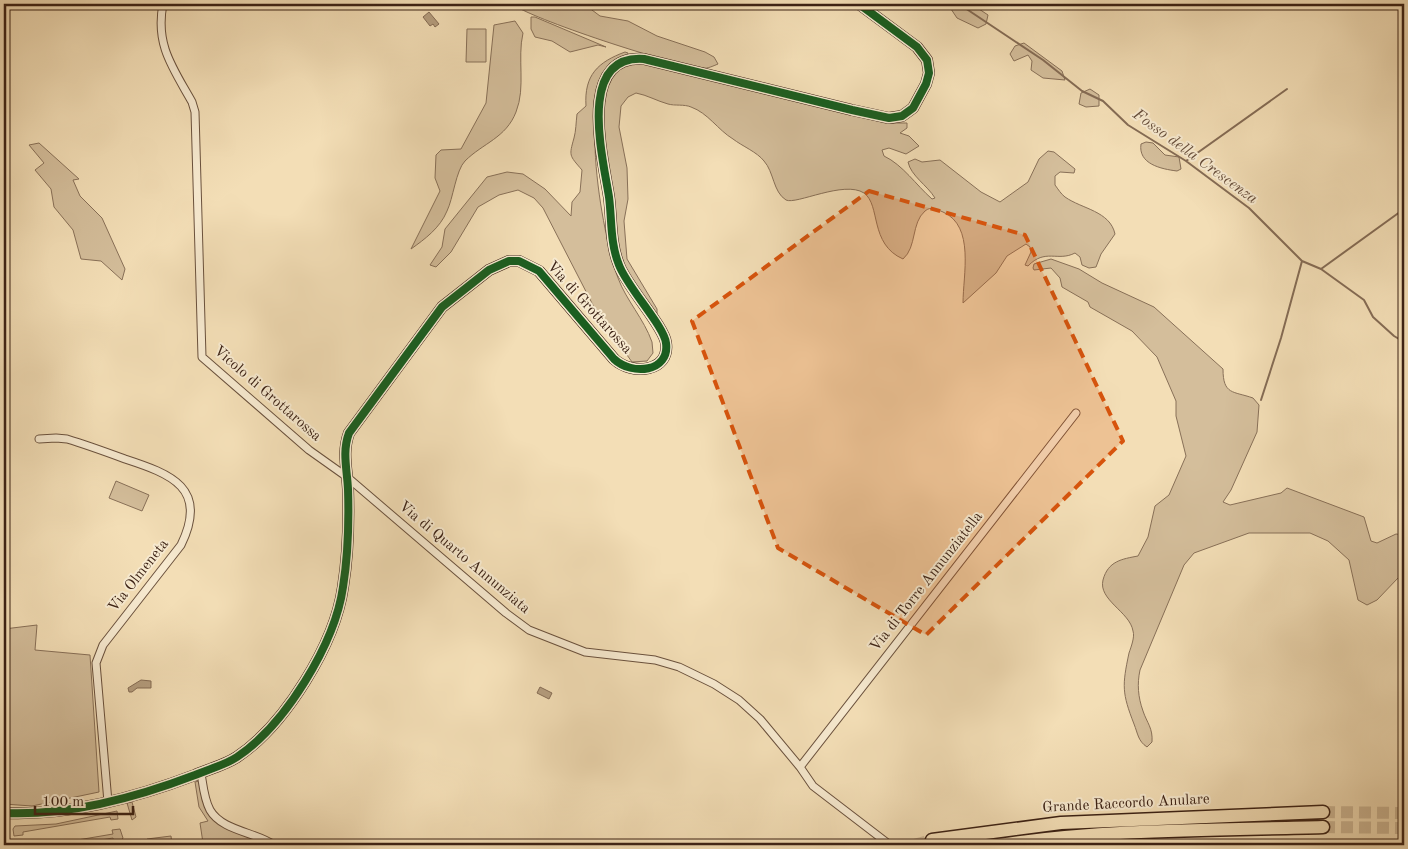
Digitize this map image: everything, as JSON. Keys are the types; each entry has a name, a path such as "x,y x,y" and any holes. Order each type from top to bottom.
{"highway":[{"name":"Grande Raccordo Anulare","path":"932,840 1060,822 1323,812"},
{"name":"Grande Raccordo Anulare","path":"998,845 1048,838 1116,834 1323,827"}],"street":[{"name":"Vicolo di Grottarossa","path":"163,4 160,24 163,46 192,102 194,112 198,286 202,357 309,450 347,477"},
{"name":"Via di Grottarossa","path":"4,814 51,812 108,802 161,788 235,758 252,746 289,706 307,680 327,639 342,596 346,562 347,477 345,443 355,423 442,307 499,264 519,261 539,271 620,365 636,370 647,369 664,357 666,342 662,331 632,289 619,265 612,242 611,214 598,133 598,116 608,73 625,59 644,58 852,110 884,117 900,117 913,108 926,84 929,73 928,63 917,47 859,4"},
{"name":"Via di Torre Annunziatella","path":"800,767 1076,413"},
{"name":"Via Olmeneta","path":"39,440 67,439 161,470 184,490 190,508 189,527 178,550 103,645 96,663 108,802"},
{"name":"Via di Quarto Annunziata","path":"347,477 506,614 529,630 584,652 655,660 698,675 733,696 760,719 800,767 813,786 890,845"},
{"path":"200,773 205,798 214,815 222,822 274,845"}],"highlighted area":[{"path":"869,191 1025,235 1123,441 926,635 778,548 692,321"}],"shaded area":[{"path":"513,4 584,4 600,16 628,21 657,36 705,52 714,57 718,64 705,68 665,60 572,30"},
{"path":"954,4 976,4 976,7 988,15 986,24 978,28 957,18 951,9"},
{"path":"429,12 439,24 435,27 433,24 430,26 423,17"},
{"path":"531,17 606,47 598,45 570,52 552,41 535,37 531,29"},
{"path":"515,21 523,33 519,102 512,121 500,134 465,161 459,171 444,217 432,233 411,249 440,191 435,178 436,155 441,150 461,149 486,103 494,25"},
{"path":"467,29 486,29 486,62 466,62"},
{"path":"1024,43 1062,71 1065,80 1043,78 1031,70 1032,61 1028,55 1014,61 1010,54 1015,46"},
{"path":"625,52 628,53 627,57 610,68 599,91 595,122 599,194 612,258 621,286 652,342 653,353 647,361 632,362 627,355 626,346 604,322 603,315 595,309 543,208 534,198 518,190 499,195 478,207 451,252 436,267 430,265 442,247 445,229 487,177 507,172 523,174 545,189 571,216 572,202 580,192 582,170 571,155 577,114 586,106 587,86 595,71 607,60"},
{"path":"645,63 885,123 907,123 907,128 900,133 909,136 919,146 906,154 889,148 882,150 884,156 903,170 932,199 935,198 932,193 912,172 908,162 915,159 922,162 940,160 981,192 1000,202 1028,182 1039,159 1048,151 1054,152 1075,169 1074,173 1060,172 1055,176 1055,185 1065,197 1101,215 1112,226 1115,234 1101,254 1096,267 1089,268 1082,265 1080,257 1075,253 1063,256 1046,256 1028,266 1025,265 1031,252 1030,247 1026,244 1007,256 996,273 963,303 965,252 963,240 960,228 953,219 943,212 934,208 925,211 918,222 910,248 903,259 892,252 885,244 880,235 872,206 864,193 845,189 791,201 786,200 778,192 767,166 761,158 737,142 703,113 688,106 668,104 636,93 628,97 621,106 619,127 627,168 628,199 624,221 627,259 657,309 657,315 655,315 622,268 600,151 606,84 622,64"},
{"path":"1090,89 1099,95 1099,106 1086,107 1079,104 1081,93"},
{"path":"1146,142 1153,143 1165,155 1179,157 1181,169 1177,171 1164,169 1147,161 1141,151 1141,144"},
{"path":"39,143 79,179 73,180 80,196 102,218 125,269 122,280 101,261 81,259 73,230 54,207 51,189 35,170 44,163 29,145"},
{"path":"1051,259 1079,269 1102,283 1154,307 1223,369 1225,384 1230,391 1253,398 1259,405 1257,432 1231,490 1223,502 1230,505 1281,493 1287,488 1364,517 1371,541 1377,543 1396,534 1404,535 1404,578 1398,578 1377,600 1367,605 1358,600 1349,560 1328,541 1310,533 1249,533 1194,553 1184,565 1140,670 1139,696 1152,737 1152,742 1147,747 1139,737 1127,704 1124,689 1133,631 1131,624 1105,594 1103,580 1108,569 1116,562 1138,556 1148,537 1155,506 1169,495 1186,456 1176,416 1176,401 1157,357 1132,331 1090,307 1088,302 1062,287 1060,278 1051,268 1034,270 1034,264"},
{"path":"116,481 149,495 142,511 109,498"},
{"path":"37,625 35,650 90,655 99,792 32,806 4,804 4,629"},
{"path":"141,680 151,681 151,688 137,688 129,692 128,688"},
{"path":"540,687 552,693 549,699 537,693"},
{"path":"199,781 208,813 270,845 250,845 232,840 232,845 223,845 222,840 203,843 200,823 208,821 199,807 195,782"},
{"path":"132,802 136,817 132,820 127,803"},
{"path":"117,811 118,819 111,820 110,817 23,832 23,835 14,836 13,829 15,826 56,824"},
{"path":"120,829 123,838 121,841 114,843 113,838 70,845 48,845 113,834 112,830"},
{"path":"171,836 172,845 168,845 167,841 159,842 161,845 151,845 147,839"}],"waterway":[{"name":"Fosso della Crescenza","path":"959,4 1043,60 1082,91 1103,101 1128,125 1186,161 1249,208 1302,261 1321,269 1364,300 1373,317 1394,336 1404,342"},
{"path":"1186,161 1287,89"},
{"path":"1321,269 1404,209"},
{"path":"1261,400 1281,338 1302,261"}],"tunnel":[{"path":"1323,812 1404,813"},
{"path":"1323,827 1404,828"},
{"path":"914,845 932,840"}],"cycle path":[{"path":"4,813 53,812 101,804 149,791 232,760 255,743 273,725 290,704 319,657 338,609 343,587 347,551 348,489 345,454 349,433 442,307 489,270 509,261 519,261 539,271 614,359 630,368 639,369 656,365 662,360 666,353 664,336 623,274 614,248 609,197 602,158 599,112 601,90 609,73 623,62 644,59 852,110 889,118 902,116 913,108 926,84 929,73 927,60 917,47 859,4"}]}
